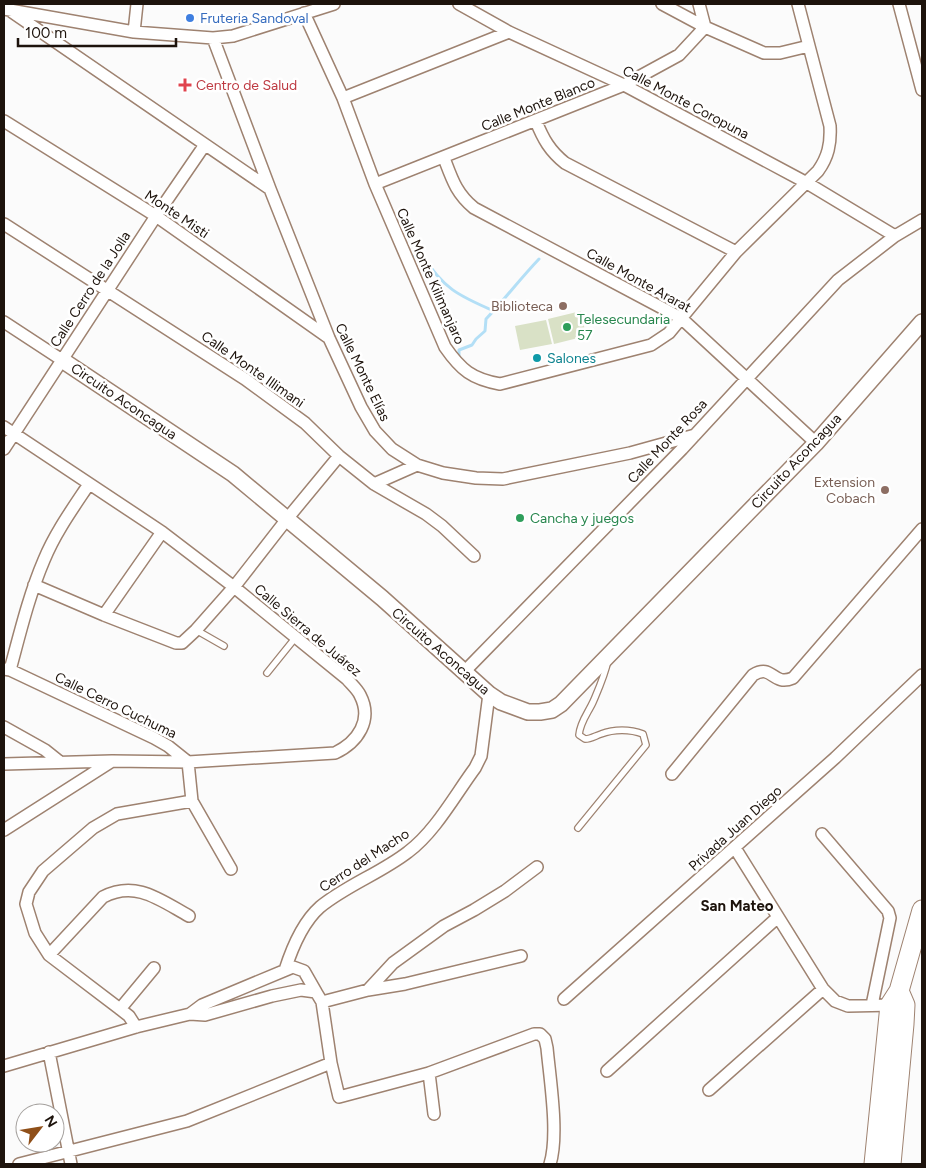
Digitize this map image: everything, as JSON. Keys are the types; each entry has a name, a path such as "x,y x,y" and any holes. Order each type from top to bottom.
{"main road":[{"path":"874,1164 892,1001 922,910"},
{"path":"890,1164 892,1001"}],"street":[{"path":"134,32 138,4"},
{"path":"6,9 134,32 214,38 234,36 304,12 334,4"},
{"name":"Calle Monte Coropuna","path":"459,4 509,32 624,85 807,183 895,236"},
{"path":"662,4 704,26 764,53 780,53 809,46"},
{"path":"699,4 704,26"},
{"name":"Calle Monte Kilimanjaro","path":"304,12 343,98 375,184 445,347 455,362 470,375 483,381 500,384 651,345 669,333 736,252 807,183 825,160 831,138 830,126 798,4"},
{"path":"899,4 922,90"},
{"path":"6,9 204,146 270,189"},
{"name":"Calle Monte Blanco","path":"375,184 536,122 624,85 679,55 704,26"},
{"path":"343,98 509,32"},
{"name":"Calle Monte Elías","path":"214,38 270,189 329,338 357,399 375,431 392,449 417,465 443,473 476,478 503,479 630,453 695,435"},
{"name":"Monte Misti","path":"4,121 156,216 329,338"},
{"path":"536,122 547,146 553,154 566,163 736,252"},
{"name":"Calle Cerro de la Jolla","path":"4,449 9,430 62,360 204,146"},
{"name":"Calle Monte Ararat","path":"444,158 454,186 462,198 474,208 681,318 816,443"},
{"path":"895,236 922,220"},
{"name":"Calle Monte Illimani","path":"4,224 261,390 374,484 426,514 442,526 474,556"},
{"name":"Calle Monte Rosa","path":"465,671 695,435 838,280 895,236"},
{"name":"Circuito Aconcagua","path":"4,322 233,474 382,598 489,694 501,702 528,712 552,710 561,704 816,443 922,322"},
{"name":"Calle Sierra de Juárez","path":"4,764 188,762 335,753 348,747 359,736 363,725 364,711 360,695 347,679 234,587 162,532 9,430"},
{"path":"34,585 104,615 182,643 234,587 286,519 339,456"},
{"path":"374,484 417,465"},
{"path":"7,670 34,585 45,558 63,523 89,484"},
{"path":"672,774 754,675 760,671 766,671 785,681 793,678 922,529"},
{"path":"104,615 162,532"},
{"name":"Calle Cerro Cuchuma","path":"7,670 154,738 168,746 188,762"},
{"name":"Privada Juan Diego","path":"564,999 835,758 922,675"},
{"name":"Cerro del Macho","path":"285,970 290,954 303,930 319,908 338,894 408,852 426,836 475,768 481,756 489,694"},
{"path":"4,727 45,750 60,762"},
{"path":"4,830 112,762"},
{"path":"188,762 192,801 231,869"},
{"path":"136,1027 129,1016 49,954 35,933 26,904 28,892 42,871 93,828 117,814 192,801"},
{"path":"735,848 823,989 834,1002 848,1006 892,1001 890,918 888,911 822,834"},
{"path":"368,990 393,963 444,926 505,891 536,867"},
{"path":"49,954 103,898 115,892 133,890 150,894 189,916"},
{"path":"607,1071 778,917"},
{"path":"4,1066 136,1027 190,1014 204,1015 272,996 301,990 319,997 368,990 405,984 520,956"},
{"path":"190,1014 202,1005 285,970 293,967 304,971 319,997 339,1097 429,1073 534,1034 540,1034 545,1039 547,1048 554,1132 554,1152 550,1164"},
{"path":"120,1009 154,968"},
{"path":"709,1090 823,989"},
{"path":"49,1052 71,1164"},
{"path":"19,1164 186,1120 331,1063"},
{"path":"429,1073 434,1114"}],"lane":[{"path":"196,630 224,646"},
{"path":"267,673 296,637"},
{"path":"578,828 646,745 643,734 632,729 603,733 585,739 580,735 580,726 606,673 610,654"}],"green space":[{"name":"Telesecundaria 57","path":"581,311 586,336 554,344 548,319"},
{"name":"Telesecundaria 57","path":"546,320 552,344 520,350 515,326"}],"waterway":[{"path":"410,256 415,257 422,254 429,266 452,290 494,311"},
{"path":"459,357 459,350 472,345 485,331 486,319 539,259"}],"place":[{"name":"Fruteria Sandoval","path":"190,18"},
{"name":"Centro de Salud","path":"185,85"},
{"name":"Biblioteca","path":"563,306"},
{"name":"Telesecundaria 57","path":"567,327"},
{"name":"Salones","path":"537,358"},
{"name":"Extension Cobach","path":"885,490"},
{"name":"Cancha y juegos","path":"520,518"}],"district":[{"name":"San Mateo","path":"737,906"}]}
